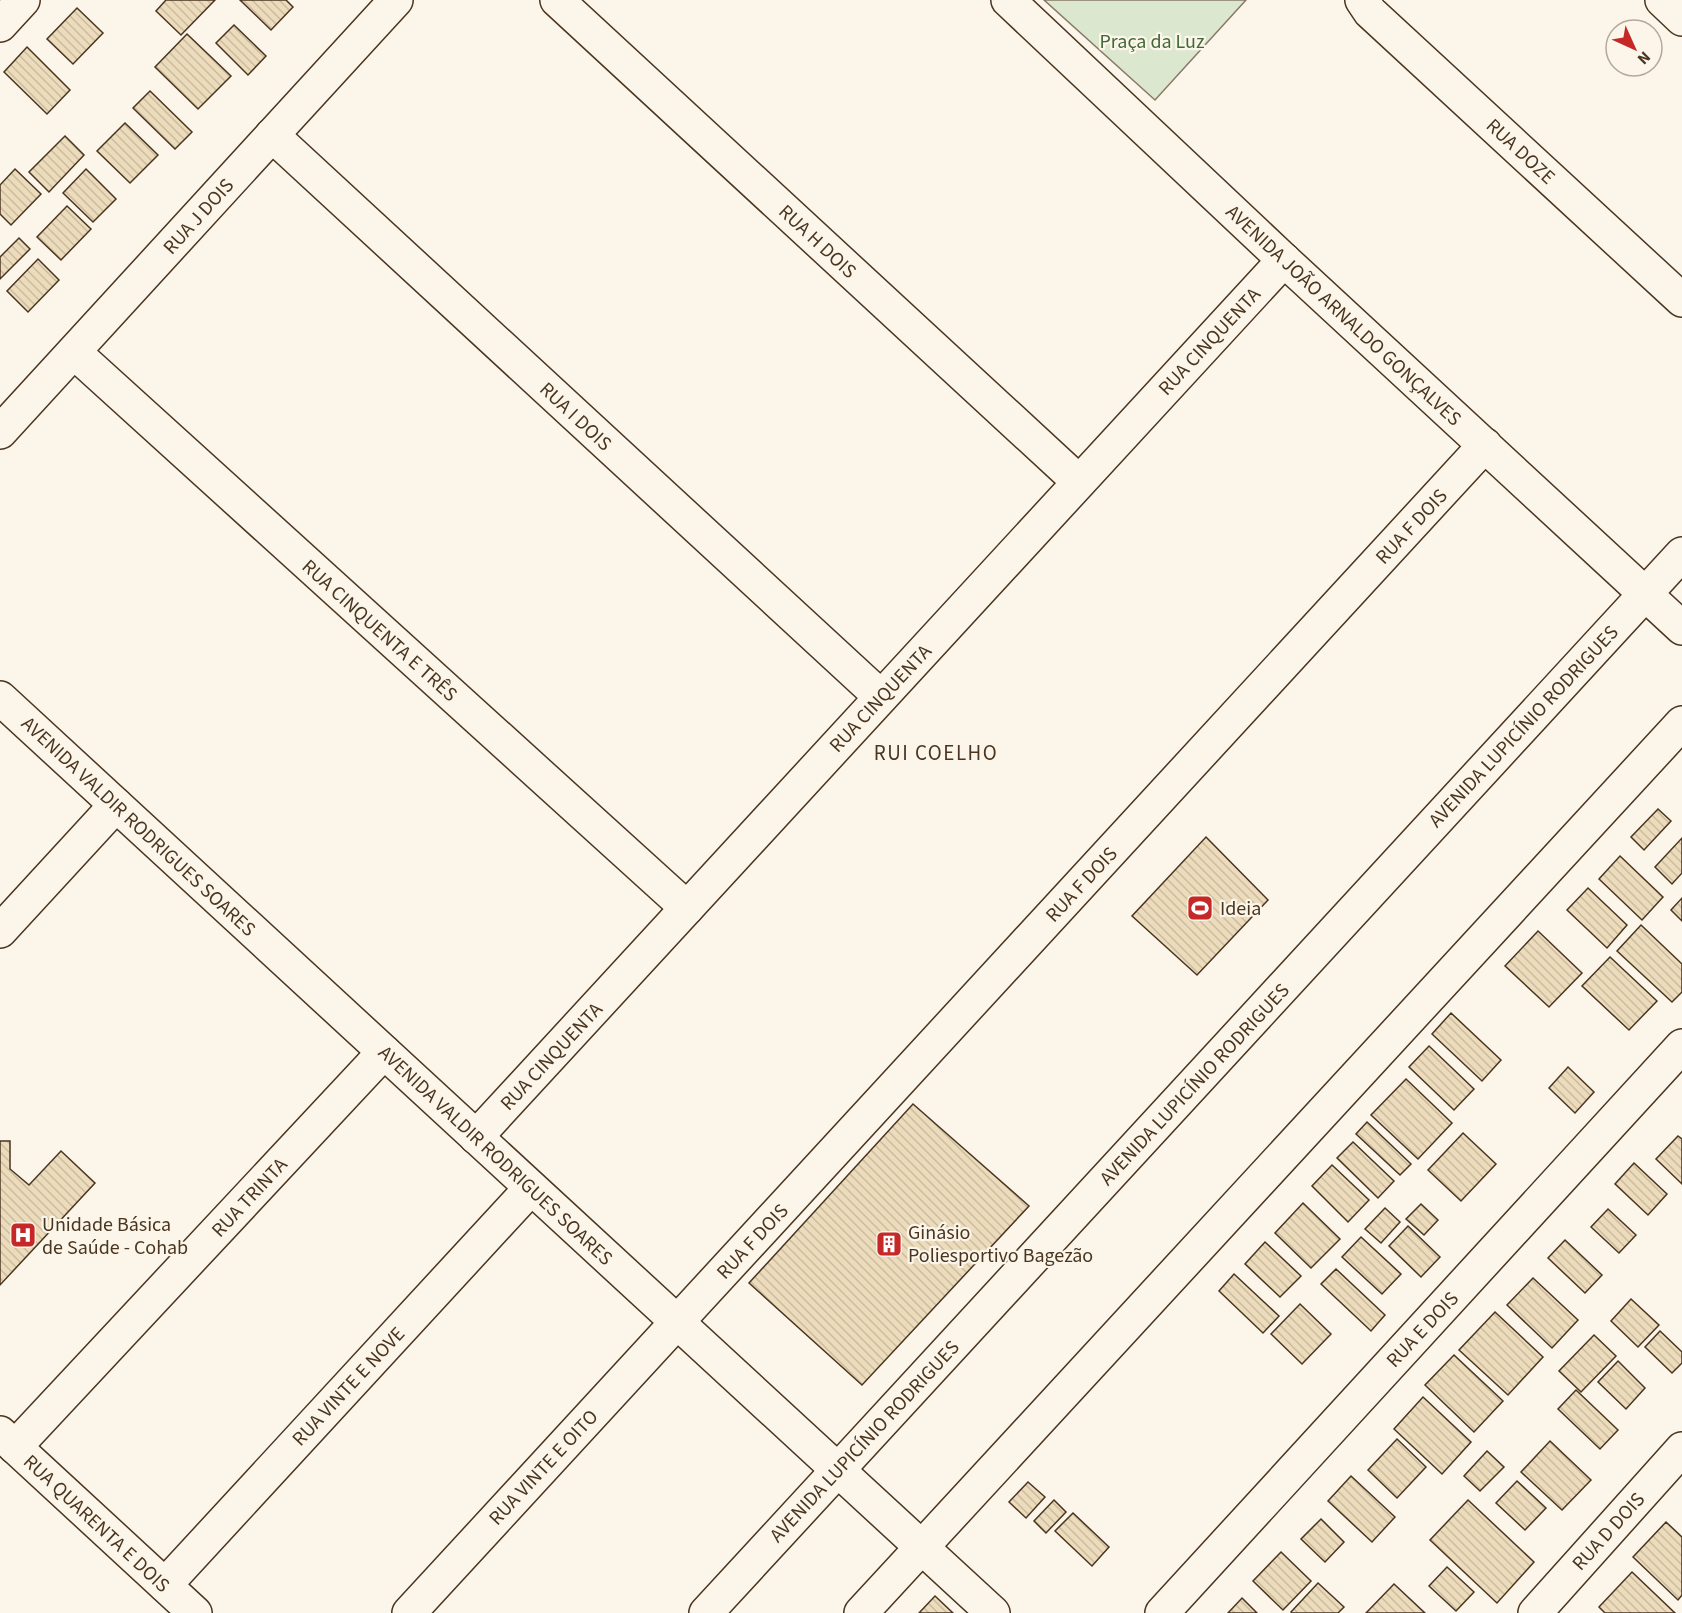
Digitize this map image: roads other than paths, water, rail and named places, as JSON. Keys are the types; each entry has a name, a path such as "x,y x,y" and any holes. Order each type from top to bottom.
{"street":[{"path":"0,25 23,0"},
{"name":"RUA J DOIS","path":"0,432 396,0"},
{"name":"RUA H DOIS","path":"557,0 1079,482"},
{"name":"AVENIDA JOÃO ARNALDO GONÇALVES","path":"1008,0 1284,260 1682,627"},
{"name":"RUA DOZE","path":"1362,0 1370,12 1682,300"},
{"path":"1662,0 1682,19"},
{"name":"RUA I DOIS","path":"272,135 881,697"},
{"name":"RUA CINQUENTA","path":"476,1137 1284,260"},
{"name":"RUA CINQUENTA E TRÊS","path":"74,352 687,908"},
{"name":"RUA F DOIS","path":"677,1322 1485,445"},
{"name":"AVENIDA LUPICÍNIO RODRIGUES","path":"706,1613 1682,554"},
{"name":"AVENIDA VALDIR RODRIGUES SOARES","path":"0,698 993,1613"},
{"path":"861,1613 1682,723"},
{"path":"0,931 116,805"},
{"name":"RUA E DOIS","path":"1162,1613 1682,1046"},
{"name":"RUA TRINTA","path":"7,1440 384,1052"},
{"name":"RUA VINTE E NOVE","path":"165,1585 531,1188"},
{"name":"RUA VINTE E OITO","path":"409,1613 677,1322"},
{"name":"RUA QUARENTA E DOIS","path":"7,1440 195,1613"},
{"name":"RUA D DOIS","path":"1535,1613 1682,1449"}],"place":[{"name":"Ideia","path":"1200,908"},
{"name":"Unidade Básica de Saúde - Cohab","path":"23,1235"},
{"name":"Ginásio Poliesportivo Bagezão","path":"889,1244"}],"district":[{"name":"RUI COELHO","path":"936,753"}],"park label":[{"name":"Praça da Luz","path":"1152,41"}]}
